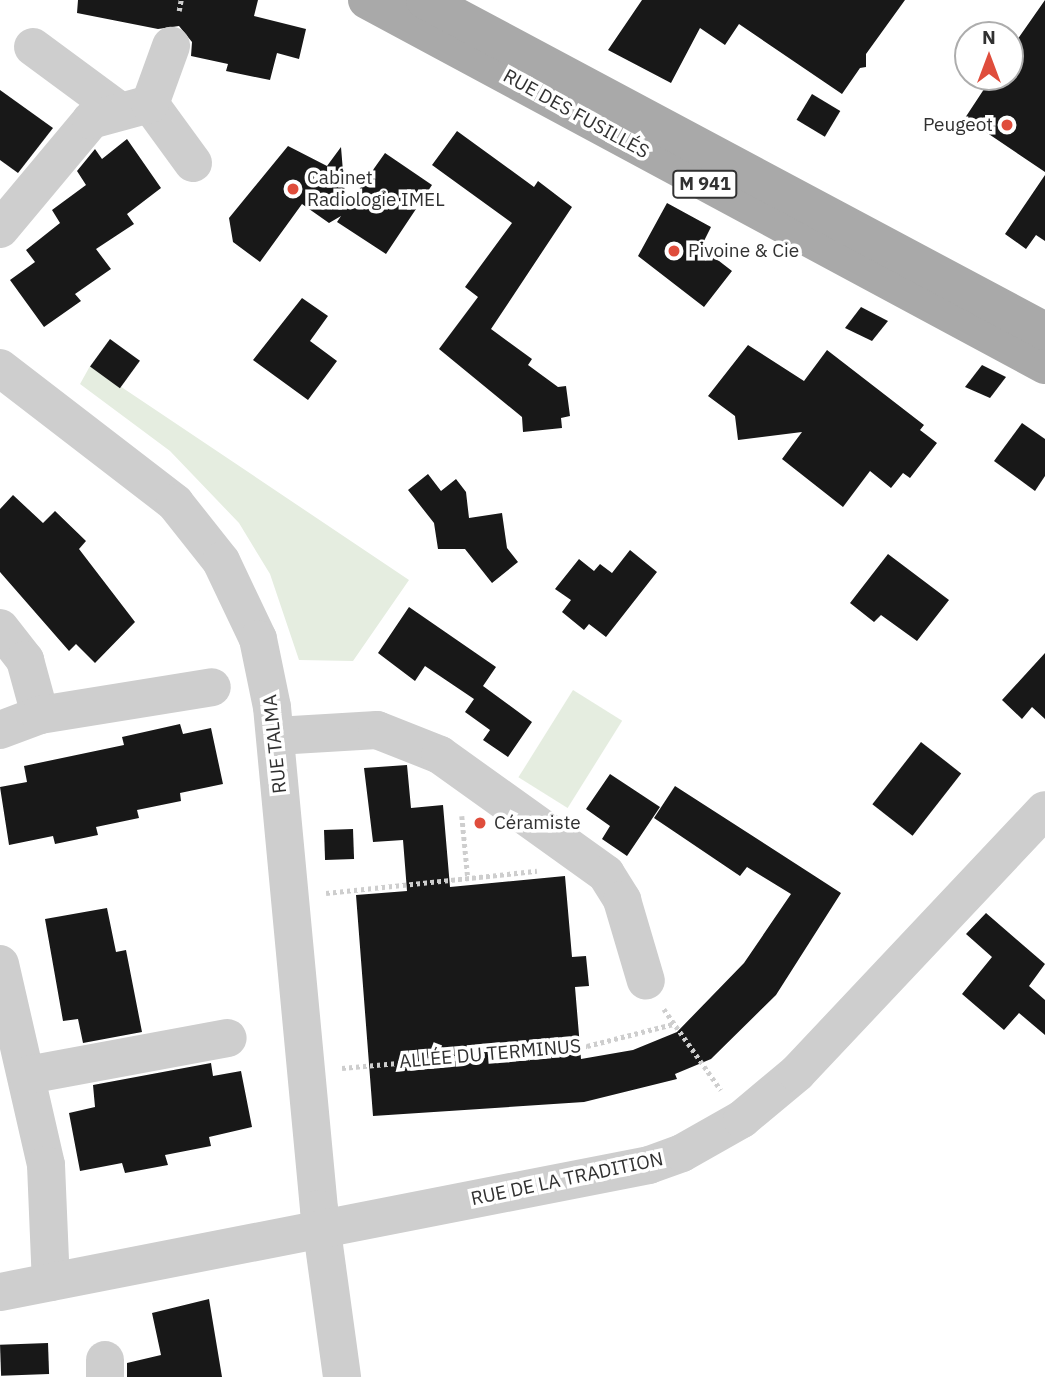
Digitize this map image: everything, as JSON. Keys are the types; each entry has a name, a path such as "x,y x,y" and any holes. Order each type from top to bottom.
{"main road":[{"name":"RUE DES FUSILLÉS","path":"367,0 1045,365"},
{"name":"RUE DES FUSILLÉS","path":"425,0 1045,331"}],"street":[{"path":"0,229 81,128 134,106 171,46"},
{"path":"33,47 134,106 193,163"},
{"name":"RUE TALMA","path":"0,368 157,486 208,541 258,639 276,736 305,1072 322,1230 342,1377"},
{"path":"0,628 25,660 40,715"},
{"path":"0,730 40,715 212,687"},
{"path":"276,736 377,730 418,743 458,768 596,864 622,900 646,981"},
{"name":"RUE DE LA TRADITION","path":"0,1292 649,1165 742,1119 797,1073 1045,810"},
{"path":"0,964 46,1165 51,1282"},
{"path":"27,1075 228,1038"}],"path":[{"path":"458,768 468,878"},
{"path":"291,896 596,864"},
{"path":"646,981 673,1024 742,1119"},
{"name":"ALLÉE DU TERMINUS","path":"305,1072 587,1046 673,1024"}],"shaded area":[{"path":"90,366 409,580 353,661 299,660 270,574 239,523 170,451 80,384"},
{"path":"573,690 622,721 568,808 518,777"}],"building":[{"path":"78,0 258,0 254,16 306,29 299,59 277,53 270,80 226,71 228,64 191,56 192,42 179,26 158,29 77,13"},
{"path":"642,0 905,0 866,54 866,67 860,68 842,94 739,24 725,45 700,28 671,83 608,50"},
{"path":"1045,0 1045,172 965,118 983,91 1024,91 1024,30"},
{"path":"0,90 53,128 18,173 0,160"},
{"path":"812,94 840,111 825,137 797,120"},
{"path":"457,131 534,187 538,181 572,207 491,329 532,359 528,365 558,387 566,386 570,416 561,418 562,428 523,432 522,417 439,349 478,297 465,287 512,223 432,165"},
{"path":"127,139 161,188 127,214 134,224 96,249 111,269 75,294 81,301 44,327 10,280 35,262 26,250 60,223 52,210 86,185 77,171 95,149 102,159"},
{"path":"288,146 327,166 341,147 346,208 385,153 432,185 386,254 337,222 341,216 329,223 302,204 260,262 233,242 229,218"},
{"path":"1045,175 1045,241 1036,235 1026,249 1005,234"},
{"name":"Pivoine & Cie","path":"667,203 711,227 701,247 732,271 704,307 638,256"},
{"path":"302,298 328,316 310,341 337,361 308,400 253,360"},
{"path":"861,307 888,321 872,341 845,328"},
{"path":"110,339 140,361 120,388 90,367"},
{"path":"748,345 804,381 827,350 924,425 920,430 937,443 910,478 903,473 891,488 870,471 843,507 782,459 802,432 738,440 735,416 708,396"},
{"path":"982,365 1006,377 990,398 965,387"},
{"path":"1022,423 1045,439 1045,476 1035,491 994,461"},
{"path":"428,474 441,491 456,479 466,492 469,518 502,513 507,548 518,562 492,583 465,549 438,549 434,523 408,490"},
{"path":"13,495 43,523 55,511 86,541 79,549 135,622 95,663 76,644 69,651 0,572 0,509"},
{"path":"630,550 657,572 606,637 589,624 584,630 562,612 571,600 555,589 579,559 594,571 600,564 612,573"},
{"path":"888,554 949,600 917,641 881,615 874,622 850,603"},
{"path":"409,607 496,667 483,686 532,722 508,757 483,740 490,730 465,712 474,699 425,666 415,681 378,653"},
{"path":"1045,653 1045,719 1032,707 1022,719 1002,700"},
{"path":"180,724 183,734 211,728 223,784 180,793 181,801 137,810 139,818 96,827 98,835 55,844 53,836 9,845 0,787 27,782 24,766 124,745 122,737"},
{"path":"921,742 961,773 913,836 872,804"},
{"path":"407,765 411,808 443,805 450,887 565,876 572,957 586,956 589,986 575,987 581,1059 633,1050 677,1032 744,963 791,894 747,867 740,876 654,818 675,786 841,893 776,995 711,1059 675,1074 677,1079 584,1102 373,1116 356,895 407,891 403,840 373,842 364,768"},
{"path":"610,774 660,807 627,856 602,839 610,826 586,809"},
{"path":"353,829 354,859 325,860 324,830"},
{"path":"107,908 116,952 126,950 142,1032 83,1043 78,1019 63,1021 45,919"},
{"path":"986,913 1045,964 1029,986 1045,1000 1045,1035 1019,1013 1004,1030 962,994 992,957 966,934"},
{"path":"211,1063 213,1076 241,1071 252,1127 209,1137 211,1146 165,1155 168,1165 125,1173 122,1163 80,1171 69,1113 95,1107 93,1085"},
{"path":"209,1299 222,1377 127,1377 127,1363 161,1355 152,1313"},
{"path":"48,1343 49,1374 1,1376 0,1345"}],"place":[{"name":"Peugeot","path":"1007,125"},
{"name":"Cabinet Radiologie IMEL","path":"293,189"},
{"name":"Pivoine & Cie","path":"674,251"},
{"name":"Céramiste","path":"480,823"}]}
